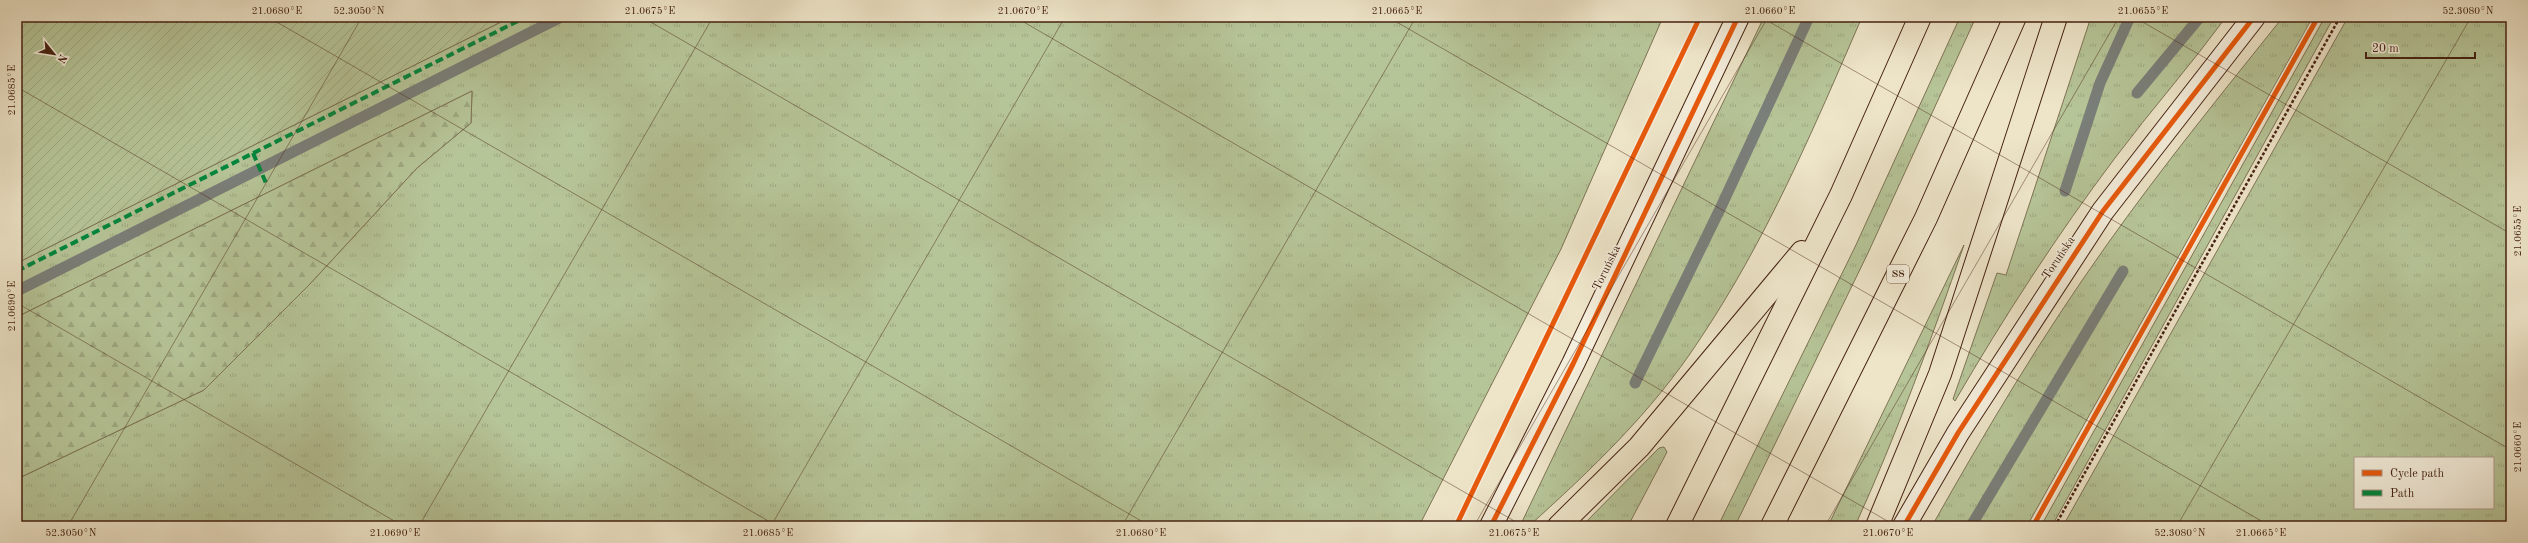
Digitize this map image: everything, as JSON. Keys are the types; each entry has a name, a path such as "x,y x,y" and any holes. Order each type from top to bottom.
{"highway":[{"path":"1677,526 1841,196 1920,17"},
{"name":"S8","path":"1772,526 1926,218 2015,17"},
{"path":"1877,526 1940,374 2056,17"},
{"path":"1559,526 1639,447 1671,410 1790,268 1841,196"}],"street":[{"name":"Toruńska","path":"1491,526 1576,357 1738,17"},
{"name":"Toruńska","path":"1904,526 1958,433 2103,211 2254,17"}],"path":[{"path":"2054,526 2340,17"}],"green space":[{"path":"17,17 511,17 17,263"},
{"path":"511,17 1663,17 1561,249 1419,526 17,526 17,479 204,390 309,285 417,168 471,123 472,91 17,317 17,263"},
{"path":"1764,17 1862,17 1788,183 1746,264 1723,304 1698,342 1680,368 1641,416 1598,462 1529,526 1520,526"},
{"path":"1960,17 1976,17 1868,253 1735,526 1718,526 1855,247"},
{"path":"2091,17 2226,17 2093,187 2012,308 1955,401 1953,399 1997,273 2006,275"},
{"path":"2283,17 2313,17 2027,526 1932,526 2015,384 2082,280 2171,159"},
{"path":"2325,17 2334,17 2052,526 2041,526"},
{"path":"2348,17 2511,17 2511,526 2063,526"},
{"path":"472,91 471,123 417,168 309,285 204,390 17,479 17,317"},
{"path":"1964,245 1913,387 1855,526 1828,526"},
{"path":"1664,447 1667,452 1628,526 1582,526 1659,448"}],"waterway":[{"path":"17,291 561,17"},
{"path":"1635,383 1720,209 1809,17"},
{"path":"2065,191 2100,83 2130,17"},
{"path":"2137,93 2200,17"},
{"path":"1971,526 2123,271"}],"marked path":[{"path":"17,271 526,17"},
{"path":"253,153 266,183"}],"cycle path":[{"path":"1456,526 1700,17"},
{"path":"1491,526 1573,364 1738,17"},
{"path":"1904,526 1958,433 2103,211 2254,17"},
{"path":"2033,526 2318,17"}]}
